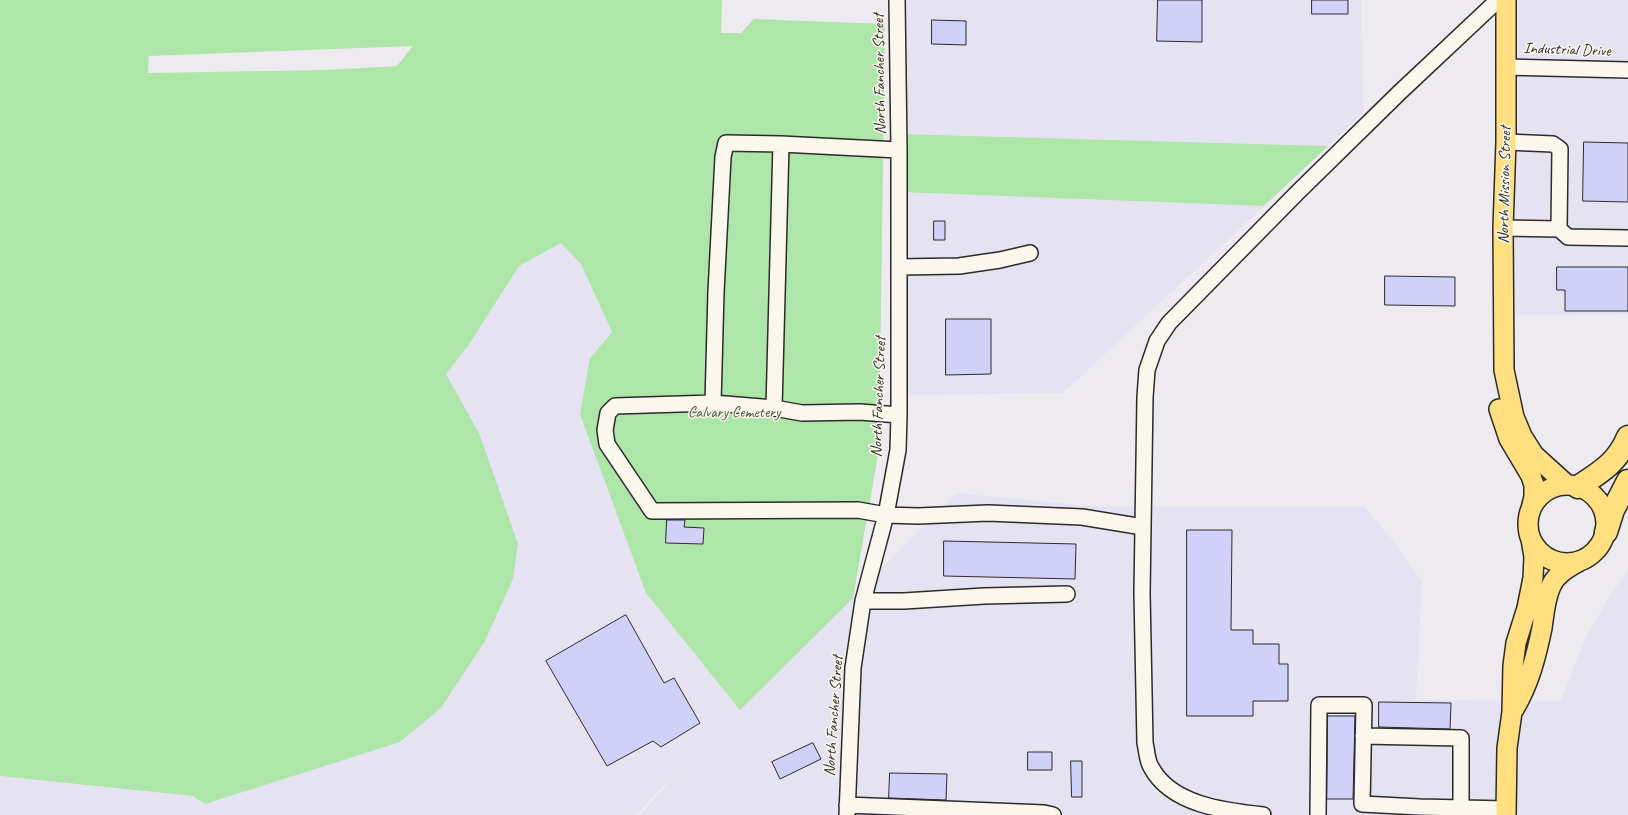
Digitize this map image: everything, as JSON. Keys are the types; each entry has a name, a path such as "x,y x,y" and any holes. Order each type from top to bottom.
{"highway":[{"path":"1573,486 1607,468 1619,455 1628,437"},
{"path":"1606,532 1613,510 1628,481"}],"main road":[{"name":"North Mission Street","path":"1506,0 1506,142 1503,228 1504,370 1514,417 1522,436 1534,455 1573,486 1591,493 1601,504 1606,517 1606,532 1604,539 1597,551 1585,560 1564,564 1550,560 1539,551 1531,539"},
{"name":"North Mission Street","path":"1504,370 1500,389 1499,409 1509,439 1531,476 1534,485 1534,497 1528,525 1534,557 1533,578 1515,652 1512,678 1512,712 1507,748 1506,812"},
{"path":"1531,510 1534,504 1544,493 1557,487 1573,486"},
{"name":"North Mission Street","path":"1512,712 1526,688 1530,677 1551,586 1560,574 1578,562"}],"street":[{"name":"North Fancher Street","path":"847,810 853,668 863,601 886,515 898,450 899,150 897,0"},
{"path":"1263,815 1231,812 1188,800 1163,783 1150,767 1145,743 1142,527 1147,370 1157,341 1169,323 1297,193 1399,93 1498,0"},
{"name":"Industrial Drive","path":"1505,67 1628,70"},
{"path":"1506,142 1553,144 1560,149 1559,229"},
{"path":"713,403 717,284 726,143 781,144 899,150"},
{"path":"774,408 781,144"},
{"path":"1503,228 1559,229 1568,237 1628,238"},
{"path":"899,267 959,266 1000,260 1030,253"},
{"path":"899,415 860,412 802,413 774,408 713,403 615,406 608,413 606,430 607,444 652,511 858,510 886,515 918,516 988,512 1082,518 1142,527"},
{"path":"863,601 904,601 984,596 1067,594"},
{"path":"1318,815 1319,704 1364,705 1362,804 1460,808 1506,812"},
{"path":"1363,736 1461,738 1460,808"},
{"path":"847,810 1029,812 1054,815"}],"shaded area":[{"path":"899,0 1361,0 1363,113 1328,146 899,134"},
{"path":"1506,0 1628,0 1628,314 1504,315"},
{"path":"899,192 1264,206 1063,393 899,395"},
{"path":"561,243 581,264 612,332 590,358 740,710 956,493 1089,506 1364,506 1391,538 1422,581 1416,700 1561,701 1584,640 1609,597 1628,571 1628,815 640,815 682,768 635,815 0,815 0,776 194,796 205,804 441,708 485,641 513,579 479,433 446,374 468,346 519,266"}],"green space":[{"name":"Calvary Cemetery","path":"0,0 722,0 721,33 741,33 754,19 885,24 879,449 853,598 740,710 646,593 580,414 590,358 612,332 581,264 561,243 519,266 468,346 446,374 479,433 518,544 513,579 485,641 441,708 400,742 205,804 193,796 0,776","holes":["413,46 397,66 326,70 148,73 149,56"]},
{"path":"899,134 1328,146 1264,206 899,192"}],"building":[{"path":"1158,0 1202,0 1202,42 1157,41"},
{"path":"1312,0 1348,0 1348,14 1312,14"},
{"path":"932,20 966,21 966,45 932,44"},
{"path":"1584,142 1628,143 1628,202 1583,201"},
{"path":"934,221 945,221 945,240 934,240"},
{"path":"1557,267 1628,267 1628,311 1565,311 1565,290 1557,290"},
{"path":"1385,276 1455,277 1455,306 1385,305"},
{"path":"946,319 991,319 991,374 946,375"},
{"path":"667,520 685,520 684,527 704,528 703,544 666,543"},
{"path":"1187,530 1232,530 1231,630 1253,630 1253,644 1279,644 1279,664 1288,664 1288,701 1253,701 1253,716 1187,716"},
{"path":"944,541 1076,544 1075,579 944,576"},
{"path":"626,615 664,683 674,678 700,723 661,747 653,741 607,766 546,661"},
{"path":"1379,702 1451,703 1450,729 1379,727"},
{"path":"1328,716 1355,716 1353,799 1327,799"},
{"path":"813,743 821,759 780,779 772,762"},
{"path":"1028,752 1052,752 1052,770 1028,770"},
{"path":"1071,761 1082,761 1082,797 1072,797"},
{"path":"890,773 947,774 946,800 889,798"}]}
